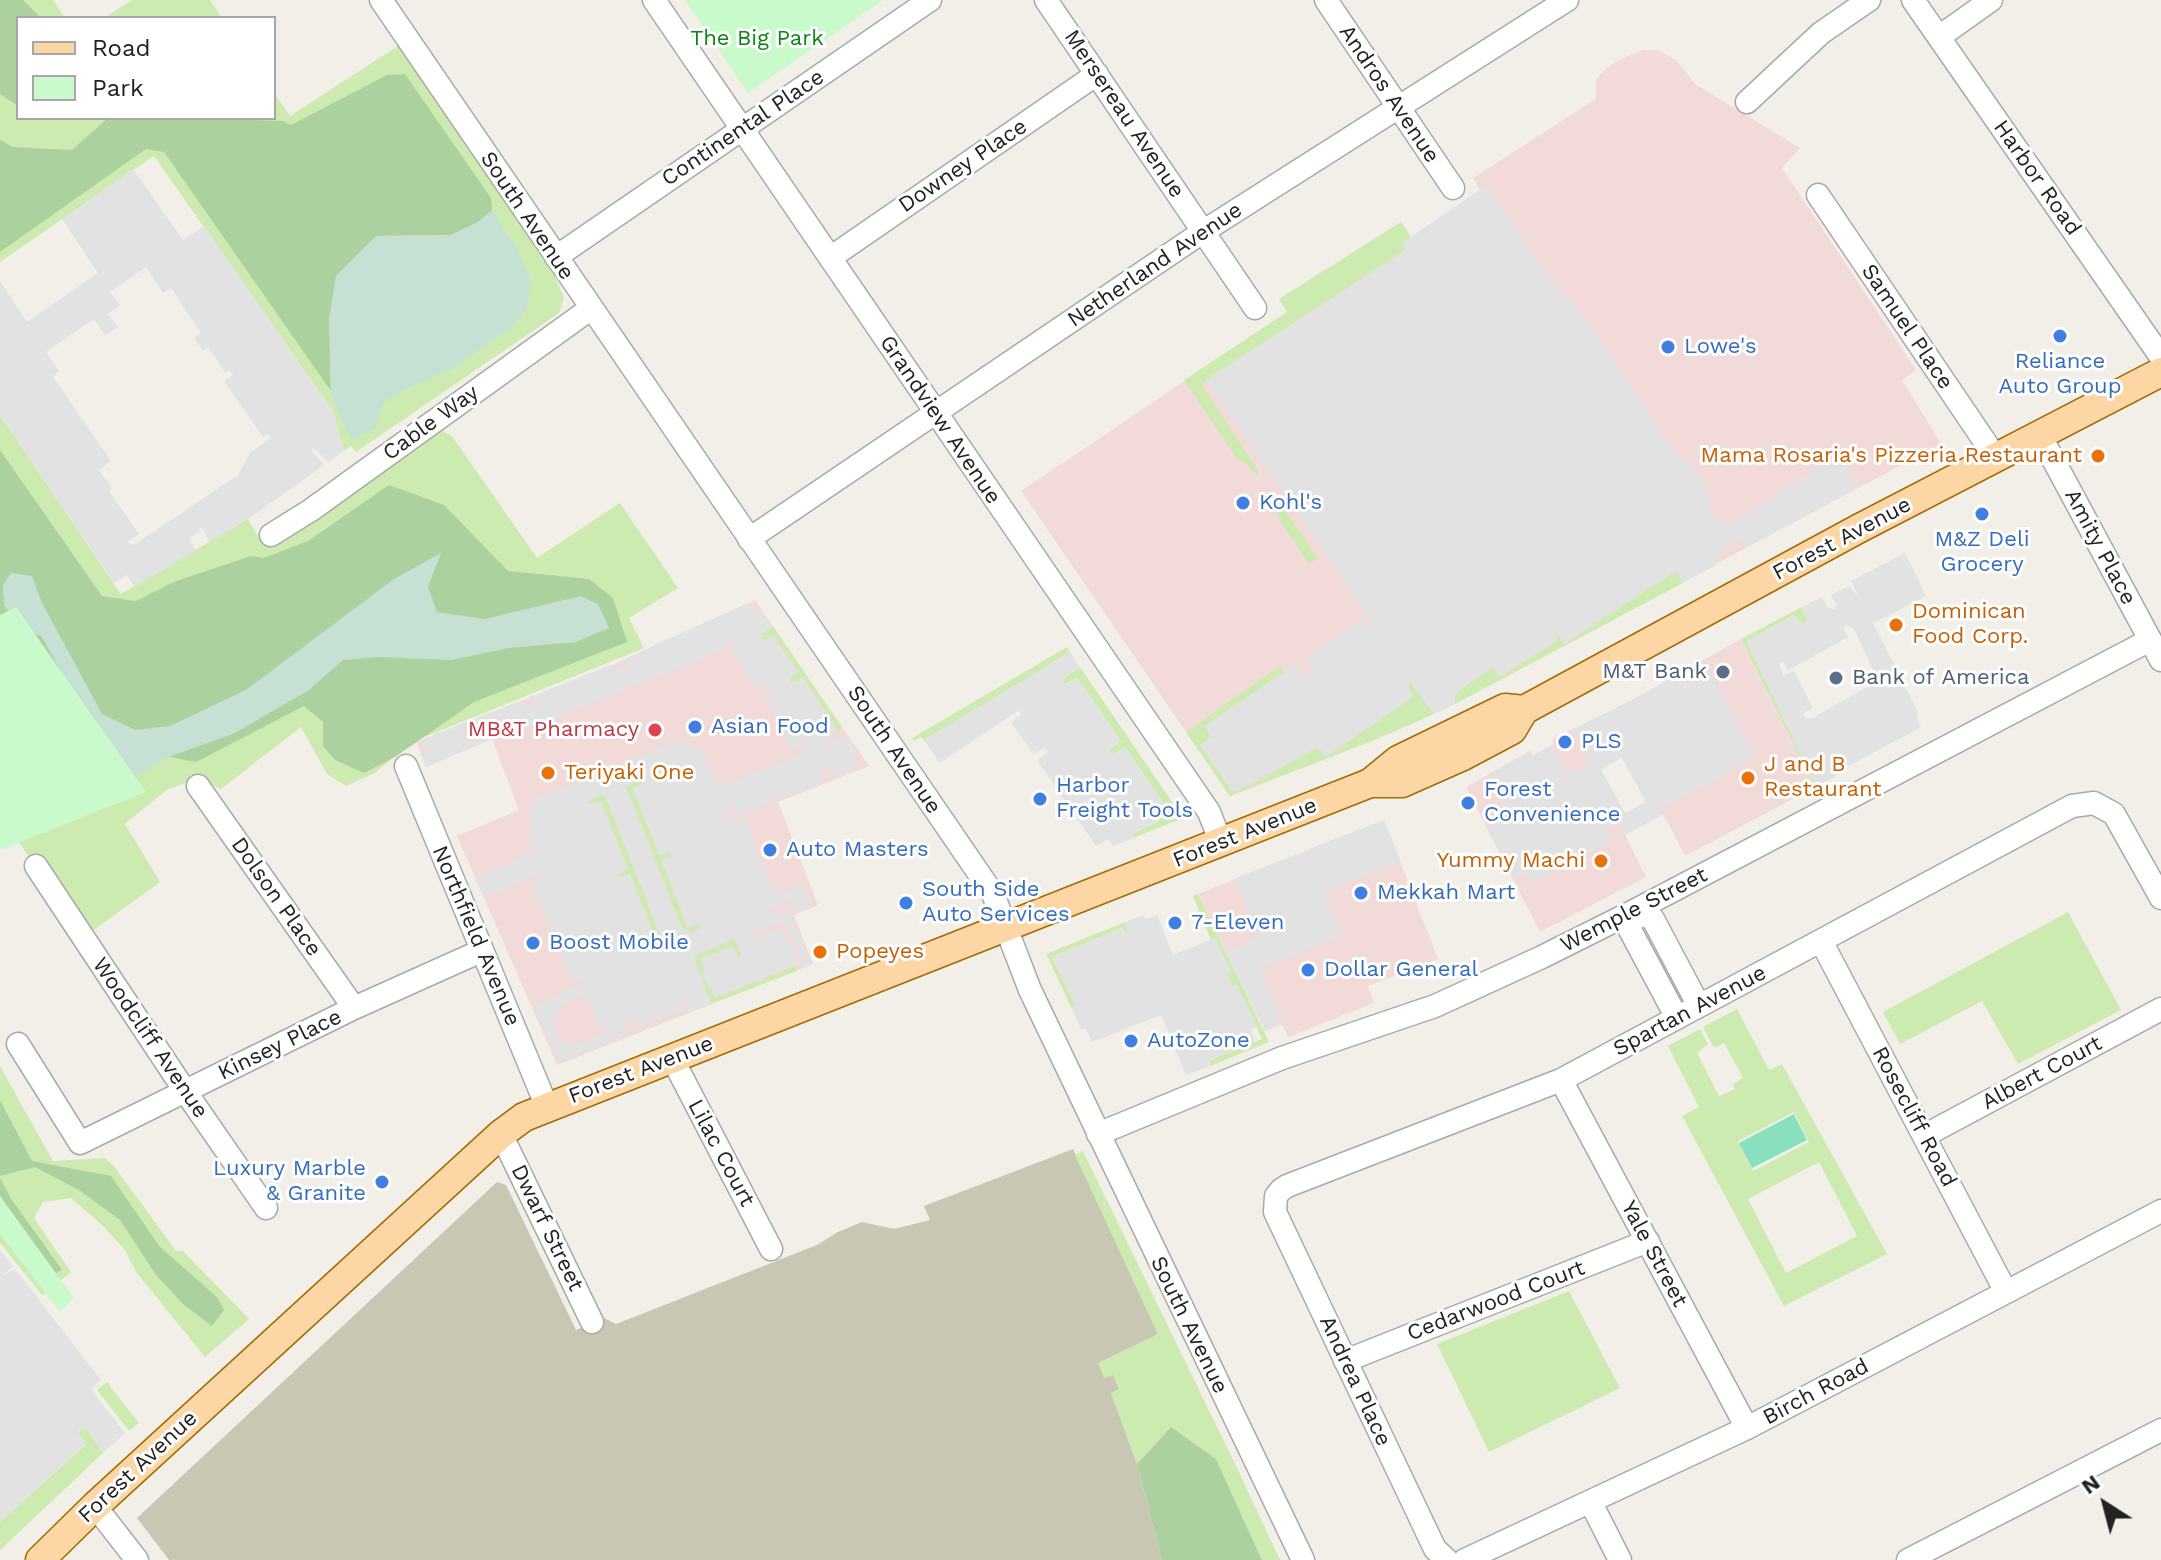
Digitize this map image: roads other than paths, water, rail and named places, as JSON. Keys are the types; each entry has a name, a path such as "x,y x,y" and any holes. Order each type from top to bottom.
{"main road":[{"name":"Forest Avenue","path":"40,1560 501,1134 524,1117 1370,783 1398,760 1505,708 1524,710 1858,529 2161,372"}],"street":[{"name":"South Avenue","path":"381,0 993,894 1030,990 1303,1560"},
{"name":"Grandview Avenue","path":"654,0 1209,812 1221,843"},
{"name":"Continental Place","path":"556,257 930,0"},
{"name":"Mersereau Avenue","path":"1046,0 1255,308"},
{"name":"Andros Avenue","path":"1326,0 1453,188"},
{"path":"1747,102 1821,33 1869,0"},
{"name":"Harbor Road","path":"1913,0 2161,357"},
{"path":"1939,37 1991,0"},
{"name":"Netherland Avenue","path":"749,539 1204,231 1557,3"},
{"name":"Downey Place","path":"830,258 1097,74"},
{"name":"Samuel Place","path":"1818,195 1996,458"},
{"name":"Cable Way","path":"271,535 311,510 590,309"},
{"name":"Amity Place","path":"2040,435 2156,650"},
{"name":"Wemple Street","path":"1098,1134 1282,1058 1435,1006 1634,911 2156,650"},
{"name":"Northfield Avenue","path":"406,766 547,1107"},
{"name":"Dolson Place","path":"198,786 354,1008"},
{"name":"Spartan Avenue","path":"1276,1196 1287,1186 1561,1080 2072,806 2094,803 2114,814 2161,898"},
{"name":"Woodcliff Avenue","path":"36,866 266,1208"},
{"path":"1677,1018 1630,930 1634,911 1653,919 1699,1006"},
{"name":"Rosecliff Road","path":"1821,941 2006,1292"},
{"name":"Kinsey Place","path":"18,1044 80,1143 354,1008 481,951"},
{"name":"Albert Court","path":"1924,1136 2161,1009"},
{"name":"Lilac Court","path":"672,1058 771,1249"},
{"name":"Yale Street","path":"1561,1080 1747,1428"},
{"name":"Dwarf Street","path":"501,1134 592,1322"},
{"name":"Andrea Place","path":"1276,1196 1275,1212 1435,1549 1447,1560"},
{"name":"Birch Road","path":"1465,1560 1747,1428 2006,1292 2159,1217"},
{"name":"Cedarwood Court","path":"1345,1361 1648,1241"},
{"path":"1908,1560 2161,1430"},
{"path":"1591,1503 1620,1560"},
{"path":"95,1506 137,1560"}],"place":[{"name":"Reliance Auto Group","path":"2060,336"},
{"name":"Lowe's","path":"1668,347"},
{"name":"Mama Rosaria's Pizzeria Restaurant","path":"2098,456"},
{"name":"Kohl's","path":"1243,503"},
{"name":"M&Z Deli Grocery","path":"1982,514"},
{"name":"Dominican Food Corp.","path":"1896,625"},
{"name":"M&T Bank","path":"1723,672"},
{"name":"Bank of America","path":"1836,678"},
{"name":"Asian Food","path":"695,727"},
{"name":"MB&T Pharmacy","path":"655,730"},
{"name":"PLS","path":"1565,742"},
{"name":"Teriyaki One","path":"548,773"},
{"name":"J and B Restaurant","path":"1748,778"},
{"name":"Harbor Freight Tools","path":"1040,799"},
{"name":"Forest Convenience","path":"1468,803"},
{"name":"Auto Masters","path":"770,850"},
{"name":"Yummy Machi","path":"1601,861"},
{"name":"Mekkah Mart","path":"1361,893"},
{"name":"South Side Auto Services","path":"906,903"},
{"name":"7-Eleven","path":"1175,923"},
{"name":"Boost Mobile","path":"533,943"},
{"name":"Popeyes","path":"820,952"},
{"name":"Dollar General","path":"1308,970"},
{"name":"AutoZone","path":"1131,1041"},
{"name":"Luxury Marble & Granite","path":"382,1182"}],"park label":[{"name":"The Big Park","path":"757,39"}]}
